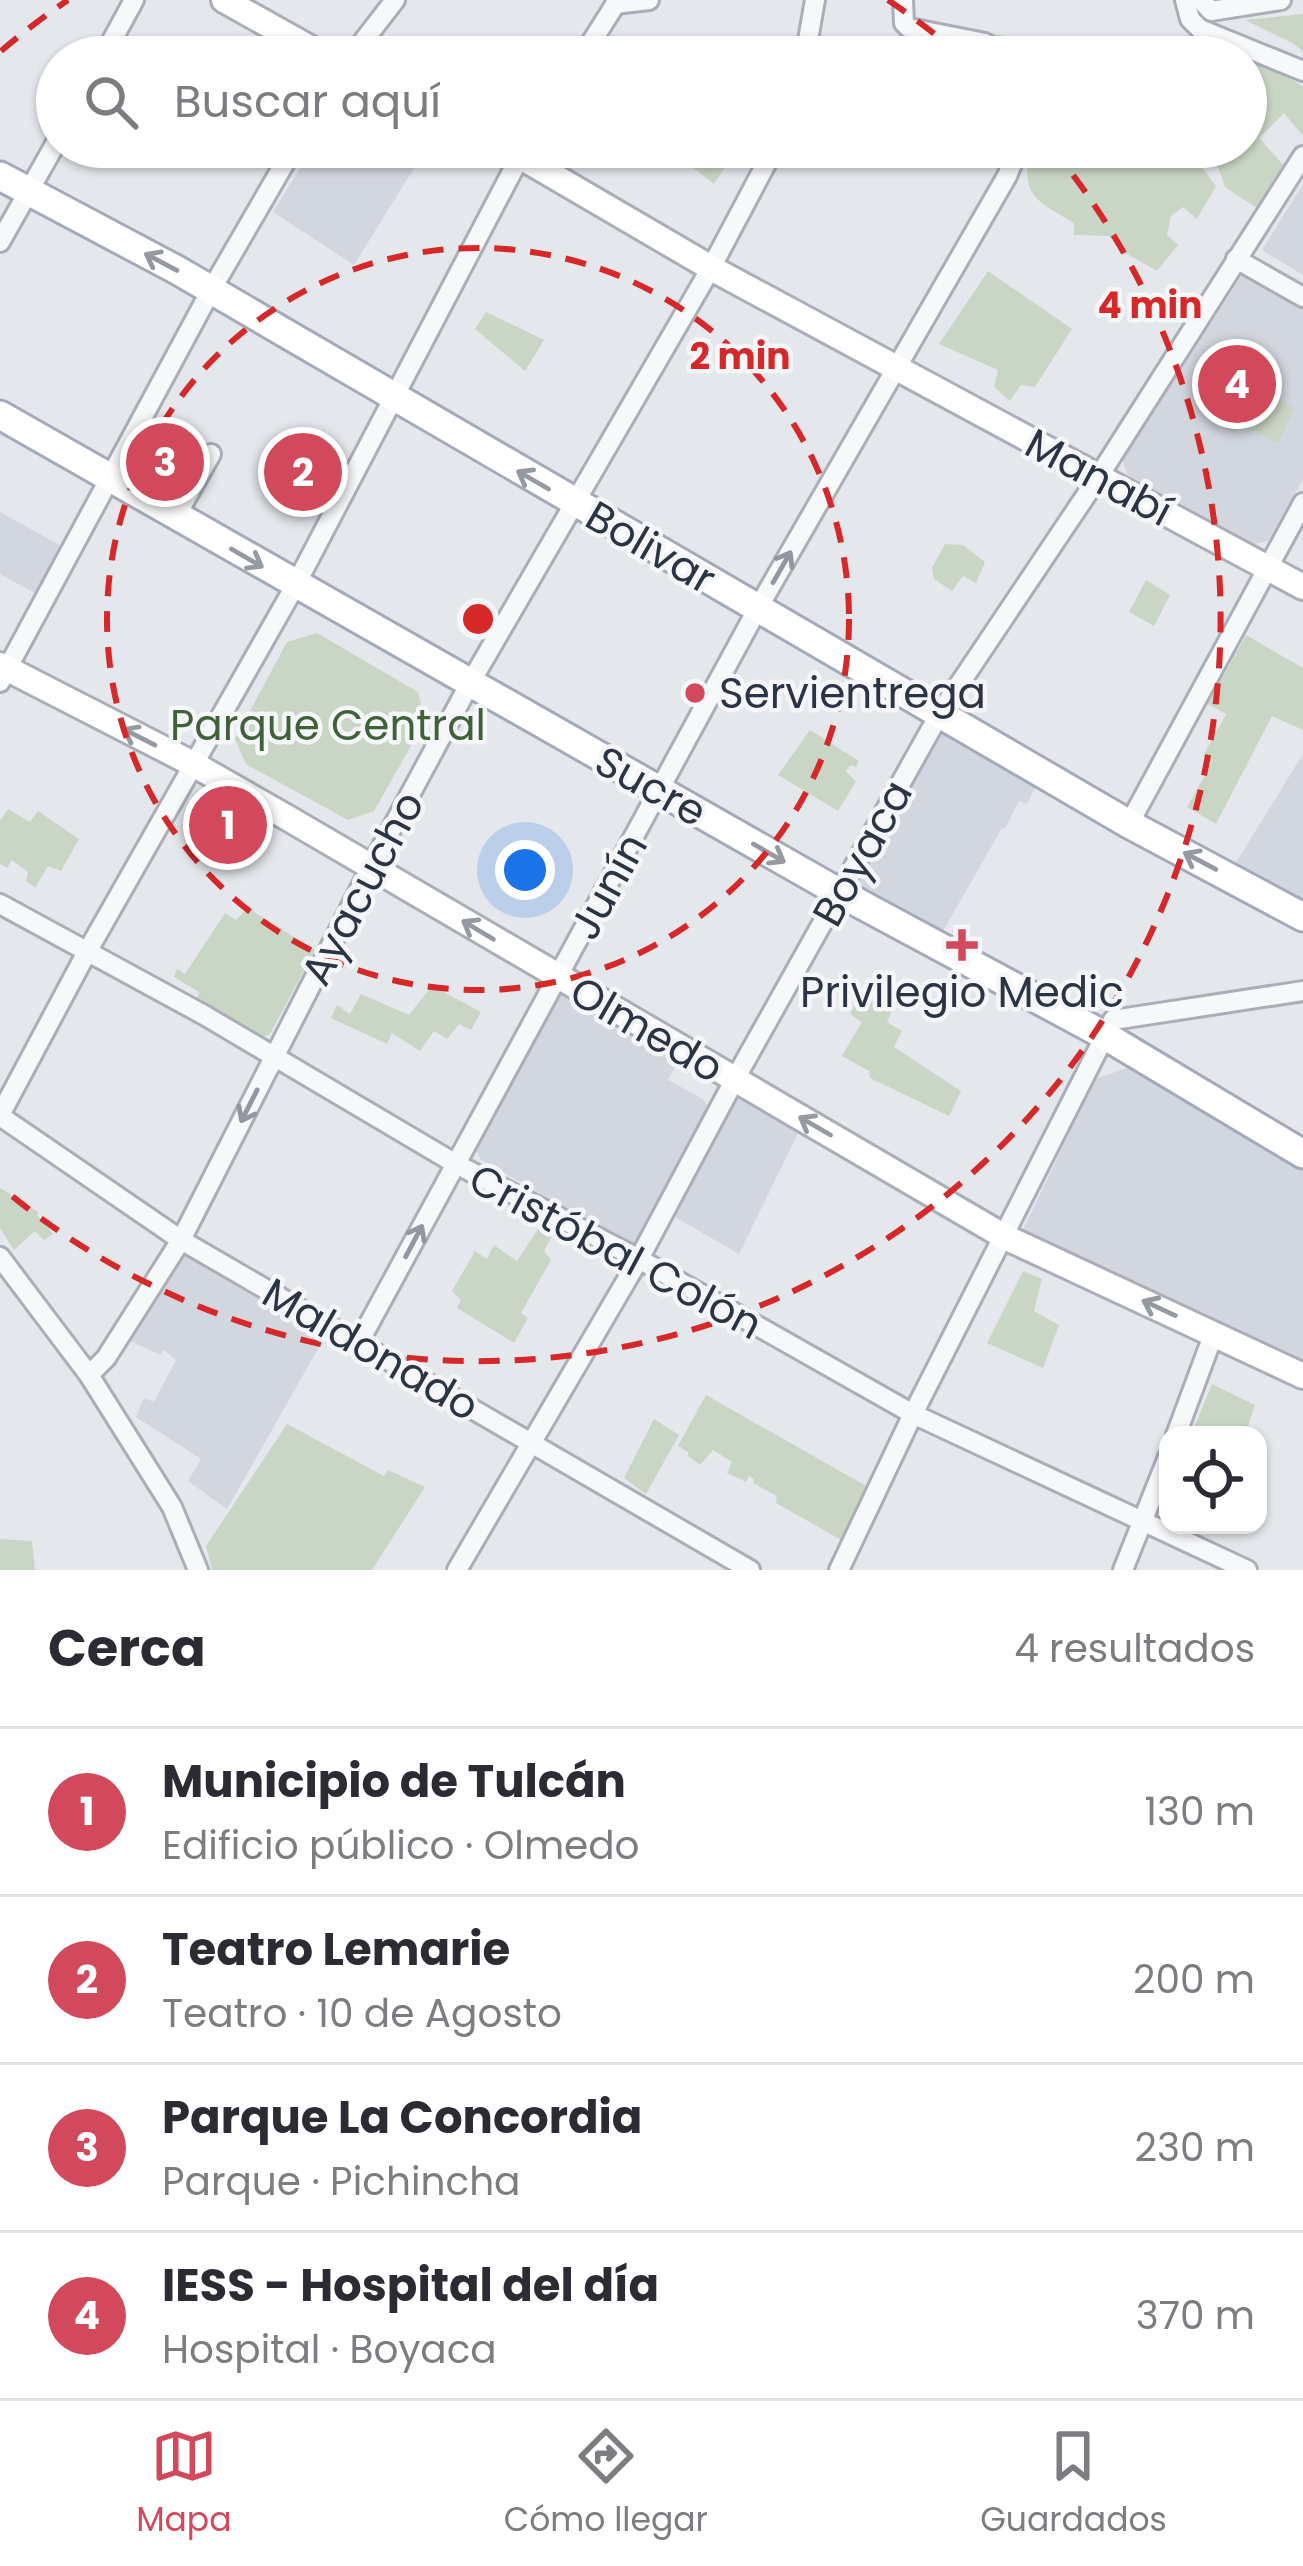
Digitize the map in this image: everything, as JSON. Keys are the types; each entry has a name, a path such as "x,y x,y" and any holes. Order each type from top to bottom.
{"main road":[{"name":"Bolivar","path":"0,176 210,292 1129,824 1303,917"},
{"name":"Sucre","path":"0,416 469,685 1104,1035 1303,1154"}],"street":[{"path":"114,36 134,0"},
{"path":"224,0 288,36"},
{"path":"367,36 395,0"},
{"path":"594,36 616,2 649,0"},
{"path":"809,36 815,0"},
{"path":"903,0 904,22 909,28 950,36"},
{"path":"1185,0 1190,19 1218,36"},
{"path":"1201,0 1211,11 1281,0"},
{"path":"1267,56 1303,70"},
{"name":"Boyaca","path":"457,1570 639,1259 940,712 1099,476 1303,156"},
{"path":"0,242 42,168"},
{"path":"2,672 282,168"},
{"path":"0,1115 295,586 508,168"},
{"name":"Manabí","path":"547,168 712,268 1303,587"},
{"name":"Ayacucho","path":"89,1375 106,1358 181,1240 469,685 712,268 764,168"},
{"name":"Junín","path":"358,1344 758,608 1010,168"},
{"path":"1236,259 1303,297"},
{"path":"176,516 211,454"},
{"path":"1129,824 1303,503"},
{"name":"Olmedo","path":"2,672 195,765 1005,1237 1303,1376"},
{"name":"Cristóbal Colón","path":"0,904 204,1015 456,1164 639,1259 913,1414 1247,1570"},
{"path":"839,1570 1113,1020 1303,991"},
{"name":"Maldonado","path":"0,1115 181,1240 750,1570"},
{"path":"0,1257 89,1375 172,1507 198,1570"},
{"path":"1179,1426 1214,1333"},
{"path":"1123,1570 1159,1480"},
{"path":"704,1570 715,1549"}],"shaded area":[{"path":"300,168 414,168 354,265 273,212"},
{"path":"1303,184 1303,275 1262,250"},
{"path":"1243,274 1303,308 1303,479 1268,541 1254,544 1128,475 1122,460"},
{"path":"0,512 65,548 38,595 0,574"},
{"path":"948,729 1037,784 1027,804 1019,801 938,940 858,895 856,885 937,733"},
{"path":"1303,754 1303,899 1300,904 1232,869"},
{"path":"563,988 681,1056 668,1080 708,1106 633,1247 480,1159 475,1146"},
{"path":"1127,1068 1303,1163 1303,1363 1022,1232 1095,1079"},
{"path":"741,1089 803,1123 739,1254 673,1216"},
{"path":"186,1254 327,1333 227,1509 188,1481 201,1459 136,1417 144,1398 154,1402 176,1360 164,1350 160,1355 130,1341"}],"green space":[{"path":"1303,14 1303,53 1245,20"},
{"path":"1267,69 1303,87 1303,136 1284,113 1267,130"},
{"path":"1267,147 1284,166 1257,208 1225,187 1218,168 1267,168"},
{"path":"694,168 724,168 714,184"},
{"path":"1028,168 1202,168 1216,186 1197,219 1183,207 1171,216 1167,235 1178,245 1157,271 1120,250 1109,236 1074,235 1074,223 1040,202 1027,177"},
{"path":"988,271 1072,329 1035,387 1021,385 1010,401 994,387 998,370 939,344"},
{"path":"486,312 544,340 525,371 475,329"},
{"path":"1217,364 1295,408 1278,443 1239,425 1235,433 1195,407"},
{"path":"151,421 207,452 179,503 124,471"},
{"path":"945,544 963,545 985,562 976,583 963,576 952,591 934,579 932,568"},
{"path":"1146,580 1170,595 1154,626 1129,612"},
{"name":"Parque Central","path":"317,633 418,692 425,721 374,811 348,820 246,764 235,739 287,642"},
{"path":"1246,635 1303,668 1303,730 1272,716 1216,824 1187,807 1212,763 1203,756 1226,714 1208,704"},
{"path":"810,730 859,761 845,771 856,781 838,811 778,775"},
{"path":"8,809 30,822 38,811 79,839 61,871 48,866 35,888 26,881 28,872 12,860 7,868 0,864 0,821"},
{"path":"248,908 315,950 270,1034 263,1037 196,1002 199,992 174,977 177,969 185,974 225,913 236,920"},
{"path":"880,983 899,996 887,1022 902,1031 894,1047 961,1091 949,1116 870,1078 869,1071 842,1056 862,1022 850,1014 860,996 870,1001"},
{"path":"432,986 481,1012 471,1030 459,1024 447,1039 434,1031 420,1051 392,1033 387,1044 331,1018 337,1005 350,1014 361,994 409,1015"},
{"path":"0,1188 38,1212 53,1234 44,1240 35,1231 14,1250 0,1228"},
{"path":"542,1223 555,1230 544,1251 551,1260 521,1313 528,1318 514,1343 457,1308 461,1300 452,1291 475,1251 487,1259 494,1245 517,1261"},
{"path":"1023,1271 1042,1279 1034,1311 1059,1325 1043,1368 987,1343"},
{"path":"1212,1384 1255,1405 1248,1426 1195,1426"},
{"path":"706,1395 868,1487 843,1541 776,1503 777,1496 749,1476 746,1482 727,1473 732,1462 713,1450 700,1465 678,1446"},
{"path":"654,1419 679,1435 646,1494 624,1478"},
{"path":"287,1424 384,1476 388,1470 425,1487 372,1570 212,1570 206,1546"},
{"path":"0,1539 32,1541 35,1570 0,1570"}],"place":[{"name":"IESS - Hospital del día","path":"1237,384"},
{"name":"Parque La Concordia","path":"165,462"},
{"name":"Teatro Lemarie","path":"303,472"},
{"name":"Servientrega","path":"695,693"},
{"name":"Municipio de Tulcán","path":"228,825"},
{"name":"Privilegio Medic","path":"962,945"}]}
